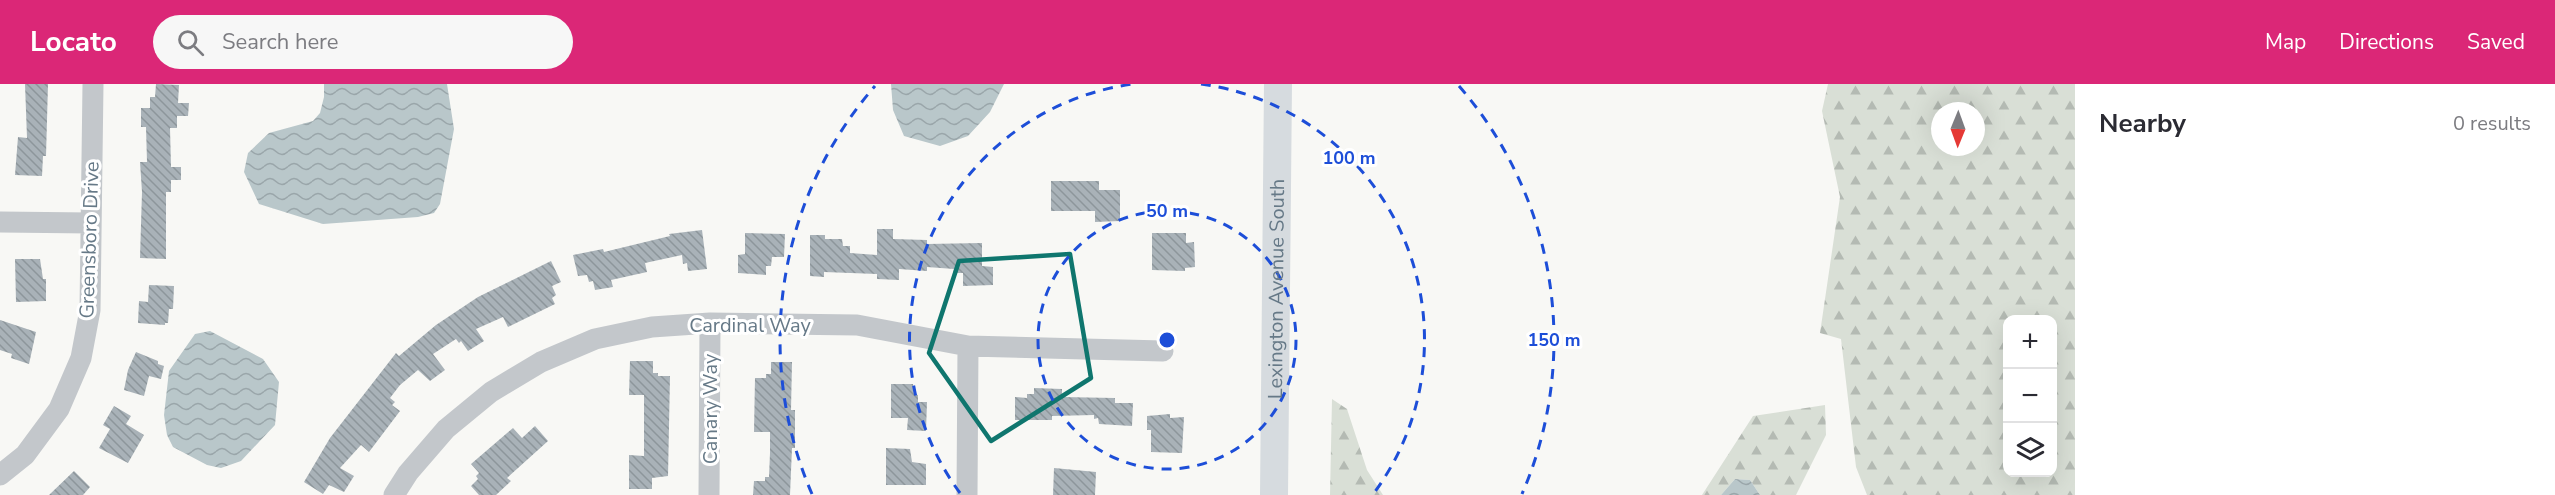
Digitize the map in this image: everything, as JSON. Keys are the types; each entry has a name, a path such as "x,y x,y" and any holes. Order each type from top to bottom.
{"street":[{"name":"Greensboro Drive","path":"0,475 25,455 59,409 81,358 90,310 93,84"},
{"name":"Lexington Avenue South","path":"1274,495 1278,84"},
{"path":"0,222 91,223"},
{"name":"Cardinal Way","path":"394,495 408,473 446,429 491,392 541,362 595,339 652,327 710,323 857,325 968,346 1163,351"},
{"name":"Canary Way","path":"710,323 710,495"},
{"path":"967,495 968,346"}],"highlighted area":[{"path":"1070,254 1091,378 991,441 929,353 959,261"}],"green space":[{"path":"1828,84 2075,84 2075,495 1867,495 1856,467 1841,339 1820,333 1840,197 1822,111"},
{"path":"1332,399 1347,409 1367,470 1383,495 1330,495"},
{"path":"1825,405 1826,435 1796,495 1760,495 1750,480 1735,479 1721,495 1702,495 1753,416"}],"water":[{"path":"324,84 447,84 454,129 440,204 434,213 418,217 323,224 259,204 244,172 248,153 269,133 313,121 320,113"},
{"path":"891,84 1004,84 990,112 968,136 940,146 904,136 893,110"},
{"path":"210,331 263,359 279,382 275,425 241,461 221,468 207,465 173,447 167,435 164,415 169,371 195,334"},
{"path":"1735,479 1750,480 1760,495 1721,495"}],"building":[{"path":"25,84 48,84 46,156 43,156 42,176 15,175 18,137 27,138"},
{"path":"156,84 179,85 178,103 189,103 188,116 177,116 177,128 170,128 171,167 181,167 181,180 171,180 171,192 166,192 166,259 140,258 142,192 140,162 147,162 146,127 141,127 141,108 150,108 150,97 155,97"},
{"path":"1051,181 1099,181 1099,190 1120,190 1120,221 1095,222 1095,211 1051,211"},
{"path":"877,229 893,229 893,239 927,240 927,244 982,243 982,266 993,267 993,285 963,286 963,273 953,273 954,269 927,267 927,271 899,269 899,280 877,279 877,274 824,272 824,277 810,276 810,235 825,235 825,239 842,239 843,246 850,246 850,253 877,255"},
{"path":"702,230 707,269 688,271 687,263 683,264 682,255 645,263 647,272 611,280 613,287 595,290 593,281 589,282 587,275 578,276 573,255 603,249 604,252 670,236 669,234"},
{"path":"745,233 785,234 784,257 772,257 771,266 766,266 766,275 738,273 738,255 745,254"},
{"path":"1152,233 1186,233 1186,243 1194,242 1195,267 1185,268 1185,271 1152,270"},
{"path":"15,259 40,259 43,279 46,279 46,301 16,302"},
{"path":"551,261 561,282 552,286 556,295 552,298 555,304 508,327 503,317 476,329 484,341 468,351 461,341 459,343 456,339 433,354 445,370 430,381 418,370 400,385 390,398 395,402 392,405 400,411 369,452 361,445 340,468 354,476 344,492 329,485 323,494 304,482 330,438 396,353 399,356 436,325 478,297"},
{"path":"149,285 174,286 173,309 169,309 168,323 165,325 138,323 139,301 148,302"},
{"path":"0,320 36,332 29,364 11,358 12,354 0,350"},
{"path":"136,352 164,366 161,379 149,376 144,396 124,390 128,370"},
{"path":"630,361 653,361 653,373 658,373 658,376 670,376 668,476 652,478 652,489 629,489 629,455 644,456 644,395 629,395"},
{"path":"771,362 792,362 791,410 795,410 795,448 792,448 790,495 753,495 754,481 765,481 765,477 769,477 770,453 770,432 754,432 755,378 766,378 766,374 771,374"},
{"path":"891,384 913,384 914,394 918,395 918,402 927,402 926,431 907,430 908,418 891,418"},
{"path":"1034,388 1062,389 1062,397 1115,398 1115,403 1133,403 1132,426 1099,424 1098,418 1094,419 1094,415 1052,416 1052,420 1015,420 1015,397 1027,398 1027,394 1034,394"},
{"path":"114,406 131,416 126,424 144,435 128,463 99,448 110,429 103,425"},
{"path":"1170,414 1170,418 1184,417 1182,453 1151,452 1151,430 1147,430 1147,416"},
{"path":"535,426 548,441 507,478 511,481 496,495 479,495 471,486 478,479 476,476 479,473 471,464 513,428 522,438"},
{"path":"886,448 910,449 912,462 926,464 926,485 886,485"},
{"path":"1054,468 1096,472 1095,495 1053,495"},
{"path":"74,471 90,487 83,495 49,495"}]}
